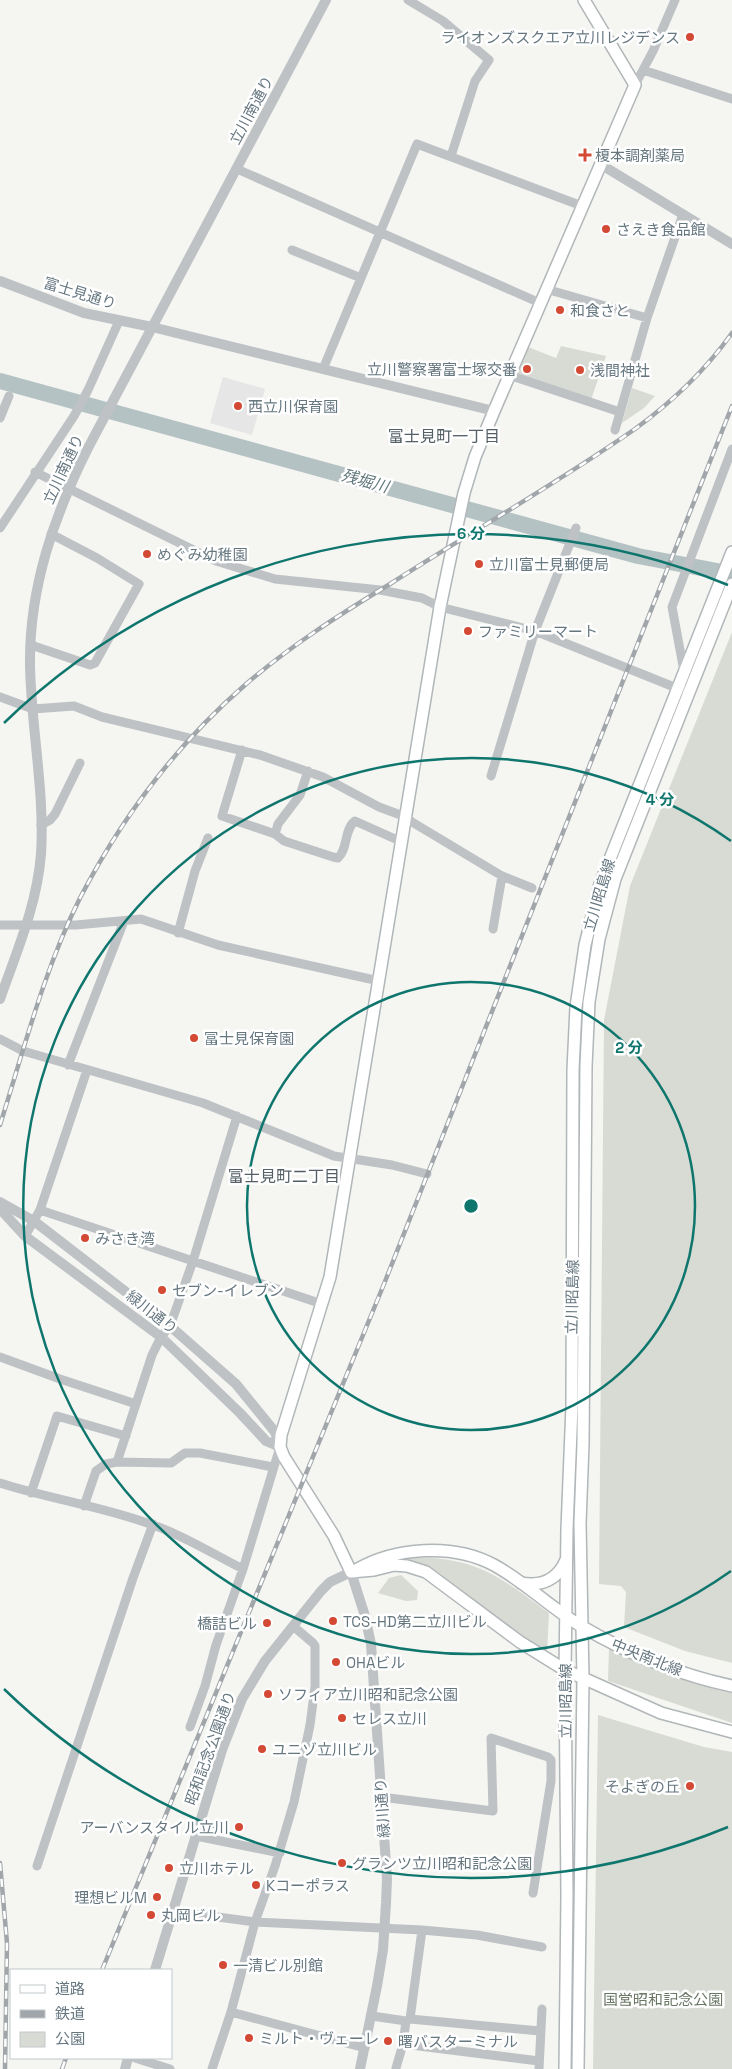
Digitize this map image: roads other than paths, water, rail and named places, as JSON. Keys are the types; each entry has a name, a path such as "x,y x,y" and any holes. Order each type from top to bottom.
{"main road":[{"path":"280,1447 284,1422 330,1277 440,607 464,493 475,457 509,375 635,85 584,0"},
{"name":"立川昭島線","path":"578,2069 583,1680 581,1626 586,1066 589,1002 597,946 615,879 683,691 684,671 732,552"},
{"name":"立川昭島線","path":"566,2069 568,1870 565,1670 572,1406 574,1053 576,1006 585,945 600,884 683,691 732,584"},
{"name":"緑川通り","path":"280,1447 334,1536 351,1572"},
{"name":"中央南北線","path":"351,1572 372,1560 408,1552 444,1552 484,1560 522,1583 581,1626 621,1648 656,1662 732,1686"},
{"path":"522,1583 536,1584 549,1580 559,1573 567,1558"},
{"path":"351,1572 374,1570 394,1565 407,1566 426,1572 520,1642 583,1680 661,1713 732,1732"}],"street":[{"name":"立川南通り","path":"0,999 27,924 38,879 41,825 33,709 31,645 38,583 51,534 68,488 326,0"},
{"path":"408,0 443,21 488,60 475,81 451,156"},
{"path":"635,85 675,0"},
{"path":"643,70 732,99"},
{"path":"323,369 417,144 582,206"},
{"path":"600,164 732,244"},
{"path":"236,169 540,303"},
{"path":"615,430 647,318 683,214"},
{"path":"292,250 361,278"},
{"name":"富士見通り","path":"0,281 62,307 97,317 152,327 494,411"},
{"path":"546,289 647,318"},
{"path":"0,528 35,472 74,416 88,390 119,321"},
{"path":"509,375 620,412"},
{"path":"0,418 9,396"},
{"path":"684,671 672,607 732,449"},
{"path":"35,472 216,561 275,579 380,590 422,598 440,607 535,630 683,691"},
{"path":"0,516 9,513"},
{"path":"491,776 535,630 576,528"},
{"path":"31,645 90,666 95,663 139,584 97,558 51,534"},
{"path":"0,697 33,709 74,706 102,717 242,750 308,771 379,807 406,817 502,876 532,888"},
{"path":"242,750 222,816 276,834 284,841 338,858 342,854 351,824 355,822 402,842"},
{"path":"41,825 50,820 55,814 80,763"},
{"path":"276,834 278,824 300,795 308,771"},
{"path":"178,933 195,871 208,838"},
{"path":"493,929 502,876"},
{"path":"0,925 76,924 141,919 218,945 379,981"},
{"path":"68,1065 124,920"},
{"path":"0,1039 23,1051 195,1101 237,1116 334,1156 392,1165 427,1174"},
{"path":"25,1236 40,1210 87,1070"},
{"path":"118,1462 152,1355 161,1337 170,1326 193,1261 237,1116"},
{"name":"緑川通り","path":"0,1202 34,1221 170,1326 236,1384 275,1432 280,1447"},
{"name":"緑川通り","path":"0,1209 25,1236 161,1337 240,1413 266,1441 280,1447"},
{"path":"40,1210 322,1304"},
{"path":"0,1357 136,1404"},
{"path":"31,1493 57,1416 126,1436"},
{"path":"190,1727 243,1569 280,1447"},
{"path":"84,1506 96,1471 106,1464 118,1462 171,1463 185,1453 273,1467"},
{"path":"0,1483 31,1493 113,1511 153,1524 243,1569"},
{"path":"37,1866 133,1578 153,1524"},
{"name":"緑川通り","path":"351,1572 365,1616 371,1644 387,1879 385,1928 372,2016 360,2069"},
{"name":"昭和記念公園通り","path":"155,1969 222,1750 242,1699 256,1674 325,1586 351,1572"},
{"path":"212,2069 231,2012 255,1922 280,1853 293,1807 306,1747 315,1687 315,1646 293,1626"},
{"path":"381,1797 493,1811 491,1738 548,1757 552,1760 551,1781 533,1893"},
{"path":"196,1836 280,1853"},
{"path":"172,1911 255,1922 422,1930 477,1935 542,1946"},
{"path":"396,2068 408,2020 422,1930"},
{"path":"403,2044 539,2065 542,2009"},
{"path":"231,2012 365,2048"},
{"path":"372,2016 540,2030"},
{"path":"138,2059 170,2069"}],"waterway":[{"name":"残堀川","path":"0,381 638,556 732,574"}],"railway":[{"path":"0,1125 45,981 80,898 132,811 196,732 245,685 315,631 575,469 635,429 687,385 711,360 732,333"},
{"path":"102,1969 384,1284 732,406"},
{"path":"0,1863 7,1943 5,2069"},
{"path":"62,2069 66,2059"}],"place":[{"name":"ライオンズスクエア立川レジデンス","path":"690,37"},
{"name":"榎本調剤薬局","path":"585,155"},
{"name":"さえき食品館","path":"606,229"},
{"name":"和食さと","path":"560,310"},
{"name":"立川警察署富士塚交番","path":"527,369"},
{"name":"浅間神社","path":"580,370"},
{"name":"西立川保育園","path":"238,406"},
{"name":"めぐみ幼稚園","path":"147,554"},
{"name":"立川富士見郵便局","path":"479,564"},
{"name":"ファミリーマート","path":"468,631"},
{"name":"冨士見保育園","path":"194,1038"},
{"name":"みさき湾","path":"85,1238"},
{"name":"セブン-イレブン","path":"162,1290"},
{"name":"TCS-HD第二立川ビル","path":"333,1621"},
{"name":"橋詰ビル","path":"267,1623"},
{"name":"OHAビル","path":"336,1662"},
{"name":"ソフィア立川昭和記念公園","path":"268,1694"},
{"name":"セレス立川","path":"342,1718"},
{"name":"ユニゾ立川ビル","path":"262,1749"},
{"name":"そよぎの丘","path":"690,1786"},
{"name":"アーバンスタイル立川","path":"239,1827"},
{"name":"グランツ立川昭和記念公園","path":"342,1863"},
{"name":"立川ホテル","path":"169,1868"},
{"name":"Kコーポラス","path":"256,1885"},
{"name":"理想ビルM","path":"157,1897"},
{"name":"丸岡ビル","path":"151,1915"},
{"name":"一清ビル別館","path":"223,1965"},
{"name":"ミルト・ヴェーレ","path":"249,2038"},
{"name":"曙バスターミナル","path":"388,2041"}],"district":[{"name":"富士見町一丁目","path":"444,436"},
{"name":"富士見町二丁目","path":"284,1176"}],"park label":[{"name":"国営昭和記念公園","path":"663,1999"}]}
